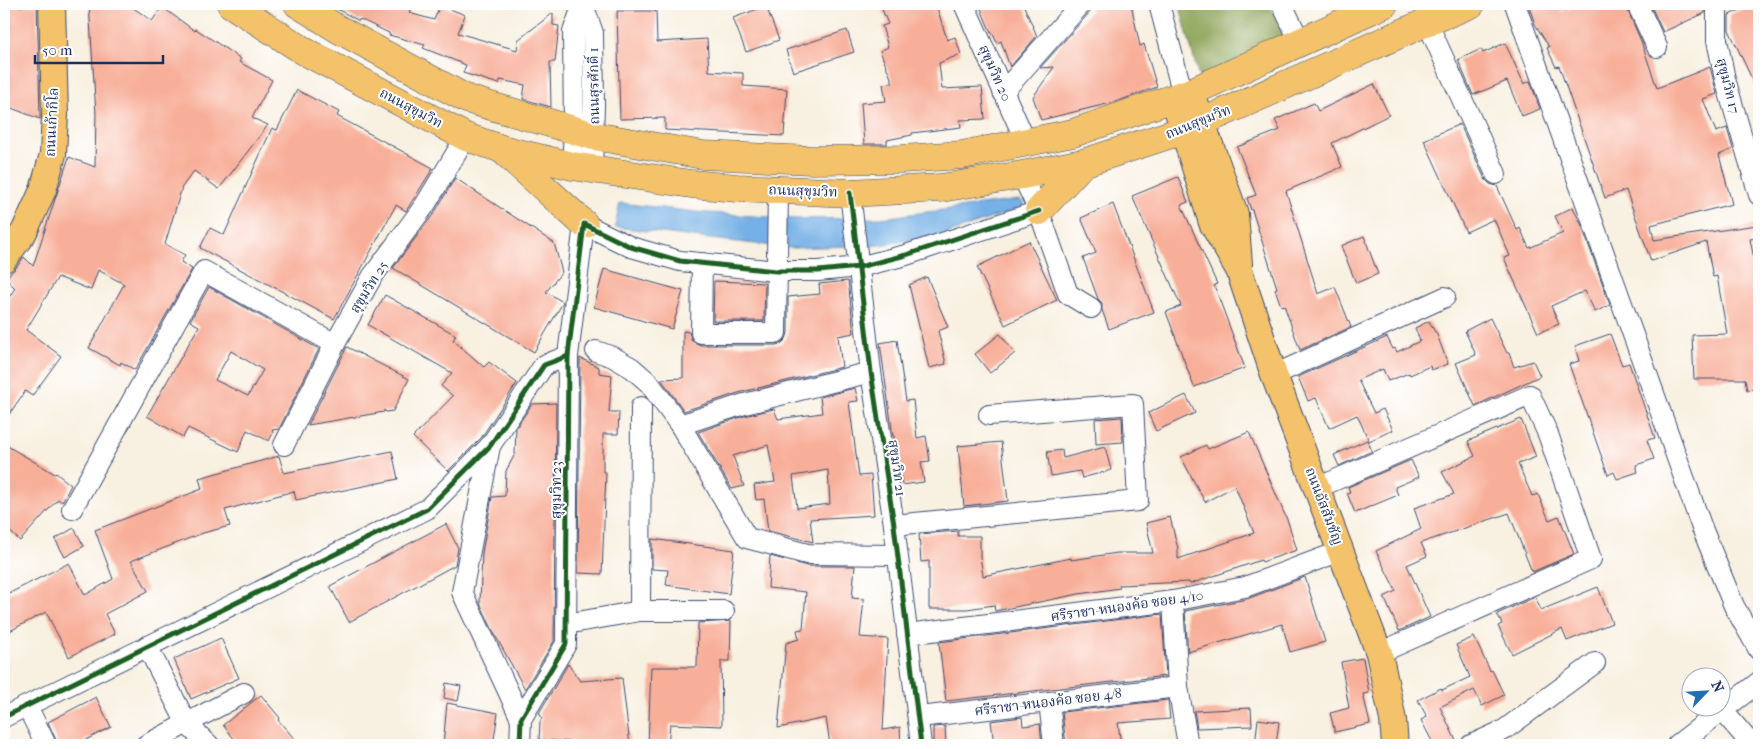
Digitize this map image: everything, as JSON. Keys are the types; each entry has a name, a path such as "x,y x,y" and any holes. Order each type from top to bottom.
{"highway":[{"name":"ถนนสุขุมวิท","path":"231,4 304,51 466,137 502,149 582,168 691,184 777,202 852,205 1083,163 1193,126 1471,4"},
{"path":"298,4 338,29 467,99 584,133 703,155 812,160 902,159 962,155 1073,133 1183,95 1384,4"},
{"path":"502,149 584,224"},
{"path":"1039,212 1083,163"}],"main road":[{"name":"ถนนเก้ากิโล","path":"4,259 24,232 42,190 52,154 54,115 52,4"},
{"name":"ถนนอัสสัมชัญ","path":"1183,95 1193,126 1235,214 1239,270 1274,375 1379,654 1393,720 1395,745"}],"street":[{"name":"ถนนสุรศักดิ์ 1","path":"582,168 593,34 583,4"},
{"name":"สุขุมวิท 20","path":"964,4 1026,142"},
{"path":"1002,92 1081,4"},
{"path":"1158,4 1183,95"},
{"path":"1282,4 1300,42"},
{"path":"1515,4 1702,528 1734,606 1759,650"},
{"path":"1637,4 1657,47"},
{"name":"สุขุมวิท 17","path":"1717,4 1717,40 1725,79 1759,195"},
{"path":"1427,22 1496,174"},
{"name":"สุขุมวิท 25","path":"284,445 335,344 372,277 425,205 466,137"},
{"path":"1022,175 1039,212 1068,294 1091,308"},
{"path":"702,264 701,333 776,333 777,202"},
{"name":"สุขุมวิท 21","path":"852,205 871,372 894,525 922,745"},
{"path":"584,224 631,247 680,261 702,264 776,262 818,271 858,258 906,255 1039,212"},
{"name":"สุขุมวิท 23","path":"522,745 521,718 566,644 568,356 584,224"},
{"path":"72,509 204,270 335,344"},
{"path":"1274,375 1445,297"},
{"path":"596,351 632,368 649,383 680,425 747,538 807,554 897,555"},
{"path":"4,717 427,509 490,446 544,365 568,356"},
{"path":"680,425 741,405 871,372"},
{"path":"1317,488 1530,395 1548,434 1591,559 1379,654"},
{"path":"894,525 1138,501 1133,404 989,415"},
{"path":"640,611 642,407"},
{"path":"490,446 462,592 521,718"},
{"name":"ศรีราชา-หนองค้อ ซอย 4/10","path":"907,634 1173,601 1245,588 1341,551"},
{"path":"1173,601 1178,687 1188,745"},
{"path":"566,624 640,611 724,611"},
{"path":"147,646 187,724 209,745"},
{"path":"1471,745 1504,730 1595,663"},
{"path":"1730,704 1759,682"},
{"name":"ศรีราชา-หนองค้อ ซอย 4/8","path":"919,717 1178,687"},
{"path":"146,745 244,693"},
{"path":"1049,702 1054,745"},
{"path":"27,706 46,745"},
{"path":"1678,745 1714,716"},
{"path":"1727,716 1752,745"}],"green space":[{"path":"1179,4 1269,4 1285,36 1199,78"}],"water":[{"path":"1019,200 1023,202 1023,207 943,235 879,245 793,248 615,227 620,203 696,212 796,219 881,218"}],"building":[{"path":"89,4 128,4 152,21 162,7 195,31 196,29 241,59 239,62 272,80 252,118 268,125 219,189 194,171 182,187 165,244 185,255 181,262 192,269 135,370 121,362 120,365 89,348 124,284 98,270 91,290 58,277 26,330 61,356 32,396 25,391 4,422 4,305 15,288 5,278 24,257 33,266 69,157 95,167 96,114"},
{"path":"328,4 411,4 409,13 434,20 440,5 465,15 458,33 517,50 518,40 553,13 553,25 559,26 555,62 550,62 551,107 523,99 525,85 500,80 499,84 463,73 466,65 423,48 425,45 389,35 389,33 360,19 359,21"},
{"path":"880,4 936,4 947,40 955,37 961,54 939,63 942,89 982,87 985,119 960,120 961,127 912,133 912,135 887,140 887,144 864,144 861,103 886,101 883,84 893,83 880,51 888,47 882,26 888,24"},
{"path":"979,4 1023,4 1037,36 1010,67 1001,41 997,43 991,33"},
{"path":"1093,4 1131,4 1140,46 1144,44 1157,87 1115,102 1041,120 1033,97 1054,67 1040,68 1090,12"},
{"path":"1528,4 1558,4 1562,12 1579,4 1625,4 1641,41 1657,88 1710,67 1717,94 1703,99 1716,132 1727,128 1733,149 1719,155 1732,204 1651,225 1654,240 1757,225 1759,238 1750,239 1757,274 1759,274 1759,388 1747,390 1745,379 1694,379 1692,335 1727,334 1717,276 1713,277 1706,242 1651,261 1626,190 1605,198 1559,66 1556,67 1547,48 1549,47 1535,24"},
{"path":"1650,4 1705,4 1705,13 1663,32"},
{"path":"1753,4 1759,4 1759,94 1729,30 1729,15"},
{"path":"37,5 40,119 6,106 5,29 9,29 8,7"},
{"path":"766,6 779,40 746,52 733,18"},
{"path":"617,11 656,11 657,42 707,39 709,71 743,73 743,86 787,89 784,136 665,130 665,118 620,119"},
{"path":"847,30 854,52 793,72 786,50"},
{"path":"1505,43 1524,84 1530,81 1540,109 1522,116 1507,81 1473,95 1458,60 1481,49 1483,53"},
{"path":"1374,84 1389,115 1332,143 1342,167 1286,191 1318,294 1335,287 1351,327 1300,350 1284,305 1281,306 1275,289 1277,288 1247,198 1256,195 1237,147 1280,130 1275,120 1314,103 1318,111"},
{"path":"297,90 339,112 337,116 433,168 406,211 396,205 334,319 200,248 210,228 224,235 272,128 277,130"},
{"path":"1460,124 1485,179 1490,184 1497,186 1517,230 1520,228 1529,248 1563,233 1555,216 1573,207 1582,226 1610,305 1595,312 1585,291 1551,306 1559,324 1538,333 1504,258 1510,256 1494,219 1466,232 1424,140"},
{"path":"1178,177 1188,202 1181,205 1217,284 1214,285 1245,368 1194,387 1166,312 1181,306 1132,196"},
{"path":"455,178 554,243 562,272 546,292 563,302 534,352 393,268 435,212"},
{"path":"1113,204 1154,312 1109,329 1102,310 1102,303 1098,299 1083,258 1096,253 1081,218"},
{"path":"1364,236 1378,274 1356,283 1341,246"},
{"path":"1029,241 1057,300 1005,325 977,267"},
{"path":"604,269 683,291 672,329 594,307"},
{"path":"927,277 948,327 938,331 946,364 929,368 909,285"},
{"path":"714,281 765,283 764,321 713,321"},
{"path":"848,281 854,333 838,336 842,367 738,393 684,411 661,379 683,378 683,331 689,332 691,339 701,345 781,344 786,339 788,333 788,297 820,294 819,284"},
{"path":"209,287 319,349 279,429 272,430 273,433 269,441 247,430 238,452 188,428 183,437 147,416 199,326 190,321","holes":["231,351 263,370 248,396 215,380"]},
{"path":"385,295 456,335 453,340 484,367 489,362 517,383 481,438 448,471 413,437 453,396 441,386 452,373 368,325"},
{"path":"1490,318 1507,353 1509,353 1514,367 1533,361 1540,376 1475,406 1456,363 1476,355 1465,331"},
{"path":"1429,321 1436,332 1448,364 1431,370 1430,366 1410,375 1409,373 1388,381 1383,369 1358,380 1374,413 1383,409 1393,430 1369,441 1357,415 1329,428 1316,398 1308,401 1298,377 1387,337 1393,349 1395,348 1397,352 1420,341 1415,328"},
{"path":"1000,334 1015,353 990,373 975,354"},
{"path":"1610,334 1622,365 1629,363 1655,438 1647,440 1654,459 1636,465 1638,472 1617,479 1614,472 1608,475 1569,364 1579,361 1575,346"},
{"path":"897,340 906,401 913,400 917,438 926,436 930,461 921,462 924,482 902,485 880,343"},
{"path":"347,347 409,379 393,411 386,412 384,410 384,412 308,425"},
{"path":"580,358 599,367 599,373 612,375 609,412 619,412 618,434 603,434 603,472 606,472 602,574 578,573"},
{"path":"855,388 858,401 849,402 859,476 871,475 874,515 810,519 813,542 768,531 764,499 756,500 754,485 775,482 768,445 733,456 744,486 732,489 698,432 744,416 774,409 778,419 822,413 820,397","holes":["828,470 830,504 797,508 793,476"]},
{"path":"1186,395 1195,413 1156,431 1148,413"},
{"path":"556,403 554,641 525,689 495,635 480,603 482,553 492,497 505,496 506,471 515,454 516,428 532,404"},
{"path":"1122,417 1123,442 1096,444 1095,419"},
{"path":"1521,419 1536,457 1518,464 1532,496 1538,494 1549,520 1559,516 1574,554 1532,572 1509,513 1421,543 1427,556 1407,565 1430,617 1399,631 1384,597 1396,591 1376,551 1421,529 1414,508 1454,494 1442,472 1475,456 1468,441"},
{"path":"1249,432 1288,522 1297,550 1190,584 1189,582 1119,585 1120,588 1079,594 995,611 994,605 967,609 929,609 929,561 921,562 919,534 958,531 958,536 980,536 983,576 1071,558 1071,560 1117,553 1153,553 1146,523 1170,517 1178,549 1178,559 1254,533 1235,486 1205,502 1181,457 1206,445 1208,449"},
{"path":"1367,440 1372,451 1339,466 1334,455"},
{"path":"1001,442 1008,501 964,506 958,446"},
{"path":"4,444 56,473 71,485 62,502 58,499 20,541 4,526"},
{"path":"1105,447 1111,470 1082,478 1080,471 1051,476 1047,452 1062,450 1063,458"},
{"path":"392,451 398,479 296,500 294,491 225,510 230,526 203,533 131,561 148,591 105,614 115,634 69,657 46,612 4,634 4,596 69,563 85,595 113,579 95,530 202,489 199,478 279,456 284,473"},
{"path":"1411,460 1419,477 1395,487 1398,495 1355,513 1347,493 1350,492 1348,487"},
{"path":"446,524 458,548 455,565 349,622 330,586"},
{"path":"74,528 84,546 65,557 55,539"},
{"path":"652,539 734,550 729,594 666,585 668,570 652,569"},
{"path":"770,556 807,566 855,566 852,598 864,599 860,637 888,639 883,730 900,727 901,745 830,745 826,718 778,728 786,643 799,639 797,630 803,629 806,592 768,588"},
{"path":"1305,577 1325,642 1290,652 1282,624 1188,652 1185,611 1247,599"},
{"path":"1598,587 1612,623 1567,641 1562,629 1512,654 1498,626 1502,624 1497,614 1535,597 1541,610"},
{"path":"1162,614 1166,676 946,701 939,642"},
{"path":"731,621 730,661 721,661 722,726 670,724 668,745 648,745 651,667 697,667 698,623"},
{"path":"1474,637 1504,695 1482,706 1474,690 1440,707 1458,745 1434,745 1421,720 1427,717 1418,700 1441,688 1442,690 1470,677 1456,645"},
{"path":"221,638 239,678 191,699 174,659"},
{"path":"1363,658 1369,693 1363,694 1370,724 1335,732 1330,713 1349,708 1341,662"},
{"path":"568,664 580,681 622,678 630,745 574,745 574,742 539,740 542,718 539,713"},
{"path":"446,683 461,686 458,701 444,698"},
{"path":"261,695 280,718 278,720 300,745 239,745 223,725"},
{"path":"96,697 111,727 84,741 86,745 58,745 48,722"},
{"path":"1168,700 1170,719 1118,723 1121,744 1066,745 1062,712"},
{"path":"447,703 498,713 493,745 443,745"},
{"path":"1251,708 1252,726 1197,728 1194,711"},
{"path":"1022,717 1023,726 1040,724 1042,745 994,745 991,721"},
{"path":"1258,719 1279,722 1276,745 1255,745"},
{"path":"945,726 946,743 933,743 933,727"}],"cycle path":[{"path":"850,193 871,372 894,525 921,745"},
{"path":"520,745 521,719 566,644 568,356 584,224 631,247 680,261 776,271 818,271 859,267 906,255 1039,211"},
{"path":"4,717 427,509 490,446 544,365 568,356"}]}
